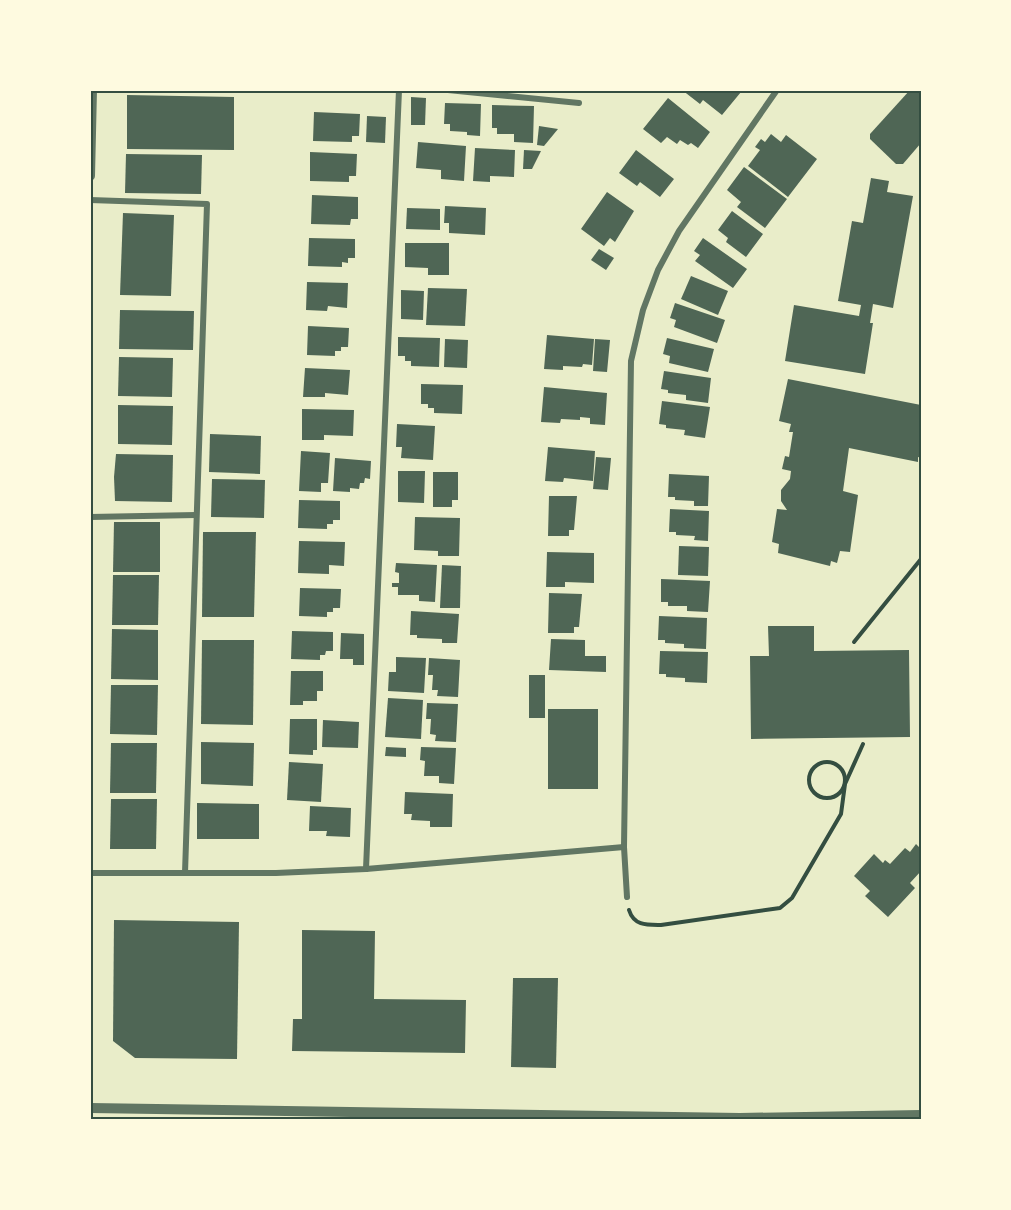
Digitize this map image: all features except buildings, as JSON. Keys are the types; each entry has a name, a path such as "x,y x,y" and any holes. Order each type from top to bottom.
{"street":[{"path":"90,176 92,90"},
{"path":"366,869 399,90"},
{"path":"448,90 579,103"},
{"path":"627,897 624,847 631,361 647,300 658,270 679,231 777,90"},
{"path":"90,200 207,204 185,873"},
{"path":"90,517 196,515"},
{"path":"90,873 276,873 366,869 624,847"},
{"path":"90,1108 568,1118 916,1116"}],"path":[{"path":"854,642 921,559"},
{"path":"627,897 632,917 643,925 661,926 780,908 792,898 841,814 844,784 844,773 837,764 825,762 814,767 811,772 809,784 821,797 827,798 838,794 844,784 863,744"}]}
